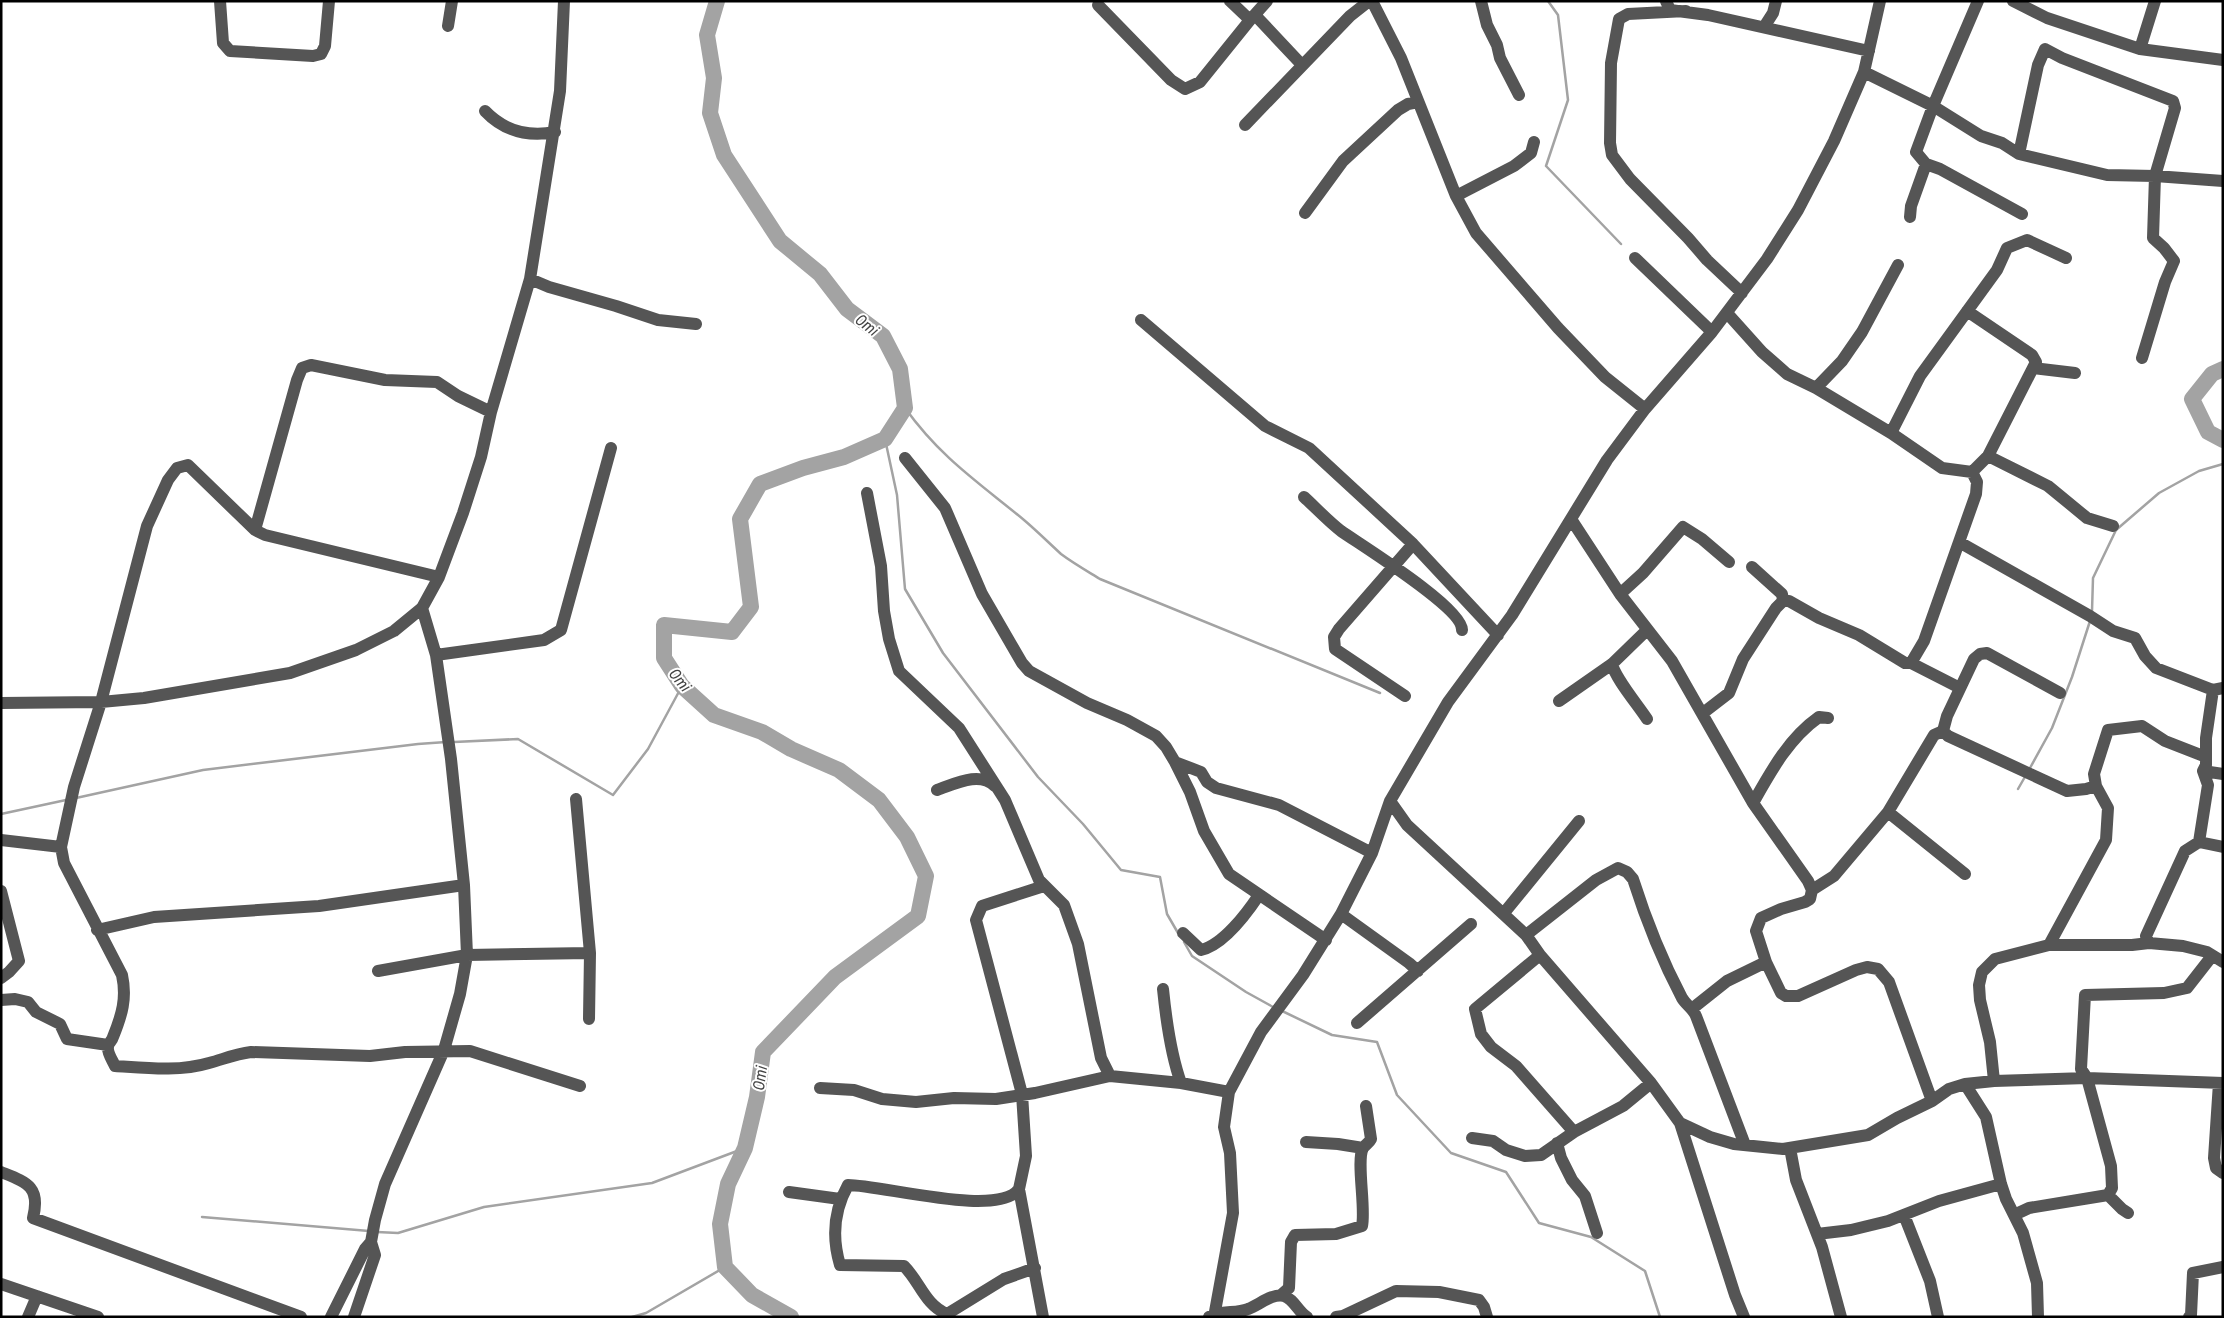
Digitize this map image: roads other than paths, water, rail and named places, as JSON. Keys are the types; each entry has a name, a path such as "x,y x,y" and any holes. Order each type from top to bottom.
{"street":[{"path":"220,1 223,43 230,51 313,56 320,54 325,46 329,1"},
{"path":"448,26 452,1"},
{"path":"1,703 101,702 144,698 290,673 356,650 394,631 422,608 439,576 475,476 530,279 555,132 560,90 564,1"},
{"path":"1230,1 1252,17 1302,65"},
{"path":"1098,5 1171,80 1186,89 1200,82 1252,17 1268,1"},
{"path":"1245,125 1350,16 1371,1 1401,58 1456,196 1476,233 1516,281 1605,377 1645,408"},
{"path":"1481,1 1487,25 1497,45 1500,58 1519,95"},
{"path":"1666,1 1670,10 1686,11 1764,27 1869,51"},
{"path":"1366,1106 1371,1139 1363,1148 1361,1166 1364,1216 1362,1226 1336,1234 1295,1235 1291,1242 1289,1288 1281,1295 1272,1297 1246,1310 1213,1316 1233,1213 1230,1153 1224,1127 1229,1092 1261,1032 1303,976 1341,914 1372,853 1390,801 1448,702 1498,635 1607,460 1645,408 1727,313 1798,210 1834,141 1864,72 1880,1"},
{"path":"1978,1 1933,106 1916,152 1926,164 1940,169 2022,214"},
{"path":"2013,1 2047,18 2140,49 2222,58"},
{"path":"2140,49 2155,1"},
{"path":"1764,27 1775,7"},
{"path":"1775,7 1777,31"},
{"path":"1686,11 1628,14 1619,19 1611,63 1610,143 1612,155 1630,179 1707,260 1742,293"},
{"path":"2020,154 2038,65 2045,49 2062,58 2173,101 2175,108 2155,176 2153,238 2174,261 2165,282 2142,358"},
{"path":"1864,72 1933,106 1981,136 2002,143 2020,154 2107,174 2223,182"},
{"path":"1305,213 1343,161 1398,110 1408,104 1418,102"},
{"path":"485,111 492,119 509,130 537,135 555,132"},
{"path":"1456,196 1514,166 1531,153 1534,142"},
{"path":"1910,217 1911,206 1926,164"},
{"path":"1891,433 1920,376 1997,270 2007,248 2026,240 2066,258"},
{"path":"1635,258 1712,332"},
{"path":"1816,388 1842,361 1862,332 1898,265"},
{"path":"530,279 549,287 658,320 696,324"},
{"path":"1967,311 2032,355 2036,362 1988,456 1972,472"},
{"path":"1727,313 1762,352 1787,374 1816,388 1891,433 1942,468 1972,472"},
{"path":"1141,320 1265,426 1309,448 1413,544 1498,635"},
{"path":"255,530 302,368 311,365 384,380 437,382 458,396 492,412"},
{"path":"2033,368 2075,373"},
{"path":"436,655 544,640 561,630 611,448"},
{"path":"1988,456 2048,486 2088,518 2113,526"},
{"path":"905,458 945,508 982,594 1022,663 1030,671 1087,703 1127,720 1156,736 1166,747 1175,762 1190,792 1204,831 1222,865 1229,874 1239,883 1326,940"},
{"path":"439,576 265,535 255,530 188,465 177,468 168,480 147,526 101,702 74,787 61,847 64,863 97,930 122,975 126,992 112,1040 108,1045 108,1051 115,1066 166,1069 208,1064 234,1054 250,1052 370,1056 444,1050 470,1051 580,1086"},
{"path":"1911,664 1924,641 1976,494 1977,482 1972,472"},
{"path":"867,493 881,566 884,611 898,671 959,728 1005,800 1044,886 1064,905 1078,944 1101,1058 1110,1076"},
{"path":"1304,497 1340,530 1393,565 1454,615 1461,623 1462,630"},
{"path":"1571,519 1620,594 1672,661 1753,803 1794,859 1812,890 1810,899 1805,902 1781,909 1761,918 1756,931 1766,962 1781,993 1786,996 1798,996 1856,970 1867,967 1878,969 1889,982 1932,1101"},
{"path":"1620,594 1643,573 1683,527 1702,539 1729,562"},
{"path":"1958,542 2090,616 2113,632 2135,638 2145,656 2156,668 2218,689 2206,738 2206,765 2203,771 2208,785 2199,842"},
{"path":"1405,696 1335,649 1334,641 1339,629 1413,544"},
{"path":"1752,567 1782,594 1784,601"},
{"path":"1703,713 1729,693 1743,659 1776,608 1784,601 1789,601 1820,618 1858,635 1905,663 1911,664 1960,688"},
{"path":"331,1317 371,1238 374,1220 385,1184 444,1050 460,994 467,956 464,885 451,759 436,655 422,608"},
{"path":"1559,701 1612,664 1647,630"},
{"path":"1943,731 1947,716 1960,688 1974,659 1980,654 1987,653 2060,693"},
{"path":"1612,664 1614,674 1621,679 1647,718"},
{"path":"1753,803 1787,747 1806,726 1819,717 1828,718"},
{"path":"2049,946 2106,840 2108,808 2096,786 2094,774 2108,730 2142,726 2165,741 2206,757"},
{"path":"1943,731 1948,736 2067,791 2096,786"},
{"path":"1812,890 1834,876 1888,812 1934,735 1943,731"},
{"path":"1175,762 1201,772 1207,782 1216,788 1279,805 1372,853"},
{"path":"2203,771 2223,774"},
{"path":"937,790 975,778 989,780 997,788"},
{"path":"576,799 590,953 589,1019"},
{"path":"1390,801 1407,825 1526,935 1540,955 1651,1083 1680,1123 1739,1315"},
{"path":"1888,812 1965,874"},
{"path":"1504,913 1579,822"},
{"path":"1,840 61,847"},
{"path":"2148,943 2146,936 2185,851 2199,842 2223,848"},
{"path":"1526,935 1596,880 1618,868 1627,872 1633,879 1656,945 1684,1000 1693,1008 1718,1068 1745,1145"},
{"path":"97,930 154,917 319,906 464,885"},
{"path":"1043,1317 1019,1189 1026,1156 1022,1094 976,920 982,906 1044,886"},
{"path":"1,891 19,961 1,978"},
{"path":"1183,933 1201,950 1210,948 1247,914 1259,895"},
{"path":"1341,914 1418,971"},
{"path":"1357,1023 1472,924"},
{"path":"1994,1081 1990,1042 1980,1000 1979,985 1982,972 1995,959 2049,946 2132,945 2148,943 2183,946 2207,952 2218,959 2187,988 2164,993 2084,995 2080,1069 2087,1078 2111,1166 2112,1188 2108,1195"},
{"path":"378,971 467,956 590,953"},
{"path":"1540,955 1475,1009 1481,1034 1491,1047 1516,1066 1574,1132"},
{"path":"1693,1008 1727,981 1766,962"},
{"path":"1163,989 1165,1014 1180,1083"},
{"path":"1,1000 28,1002 36,1012 60,1024 67,1039 108,1045"},
{"path":"820,1088 854,1090 882,1099 916,1102 954,1098 996,1099 1110,1076 1180,1083 1229,1092"},
{"path":"1680,1123 1710,1137 1745,1145 1790,1148 1868,1135 1932,1101 1948,1089 1964,1084 1994,1081 2087,1078 2221,1083 2214,1158 2216,1168 2223,1173"},
{"path":"1472,1138 1493,1141 1506,1150 1525,1156 1541,1155 1574,1132 1623,1106 1651,1083"},
{"path":"1964,1084 1986,1117 2001,1184 2023,1233 2037,1282 2038,1317"},
{"path":"1306,1142 1363,1148"},
{"path":"1557,1144 1561,1158 1585,1196 1597,1233"},
{"path":"1790,1148 1796,1180 1817,1234 1841,1317"},
{"path":"1,1172 26,1182 32,1189 36,1202 33,1218 301,1317"},
{"path":"1817,1234 1852,1230 1904,1215 1939,1201 2001,1184"},
{"path":"1019,1189 1014,1195 1003,1199 939,1199 866,1185 848,1185 840,1199 835,1246 840,1265 904,1266 924,1296 940,1311 948,1315 1004,1279 1035,1268"},
{"path":"789,1192 840,1199"},
{"path":"2108,1195 2122,1209 2128,1212"},
{"path":"2014,1215 2029,1208 2108,1195"},
{"path":"1904,1215 1930,1281 1938,1317"},
{"path":"354,1317 375,1255 371,1238"},
{"path":"2189,1317 2191,1315 2193,1273 2223,1267"},
{"path":"1,1284 98,1317"},
{"path":"1336,1317 1343,1316 1396,1291 1439,1292 1479,1300 1487,1317"},
{"path":"1281,1295 1289,1298 1299,1312 1307,1317"},
{"path":"28,1317 37,1296"}],"waterway":[{"name":"Omi","path":"717,1 707,35 714,78 710,113 724,155 780,241 820,274 847,309 883,336 900,369 905,408 885,439 844,457 803,468 760,484 740,519 751,607 732,632 664,625 664,658 682,686 714,715 762,732 791,749 839,770 879,800 907,837 926,876 918,916 835,977 763,1052 757,1097 745,1148 728,1184 720,1224 725,1267 752,1295 791,1317"},
{"path":"1548,1 1558,15 1568,100 1546,166 1621,244"},
{"path":"2223,369 2212,374 2192,399 2208,432 2223,440"},
{"path":"905,408 946,455 1075,564 1100,579 1380,693"},
{"path":"885,439 897,495 905,589 943,653 1038,777 1083,824 1121,870 1160,877 1167,914 1178,933"},
{"path":"2092,611 2093,578 2116,530 2159,493 2199,471 2223,464"},
{"path":"2030,768 2052,728 2072,677 2090,621"},
{"path":"454,742 518,739 613,795 648,749 682,686"},
{"path":"76,798 203,770 446,742"},
{"path":"2018,789 2026,775"},
{"path":"1,814 66,800"},
{"path":"1184,942 1192,956 1246,992 1273,1007"},
{"path":"1280,1010 1332,1035 1377,1042 1397,1095 1451,1153 1506,1172 1539,1223 1591,1237 1645,1271 1660,1317"},
{"path":"377,1232 398,1233 484,1207 652,1183 745,1148"},
{"path":"202,1217 369,1231"},
{"path":"632,1317 646,1313 725,1267"}]}
